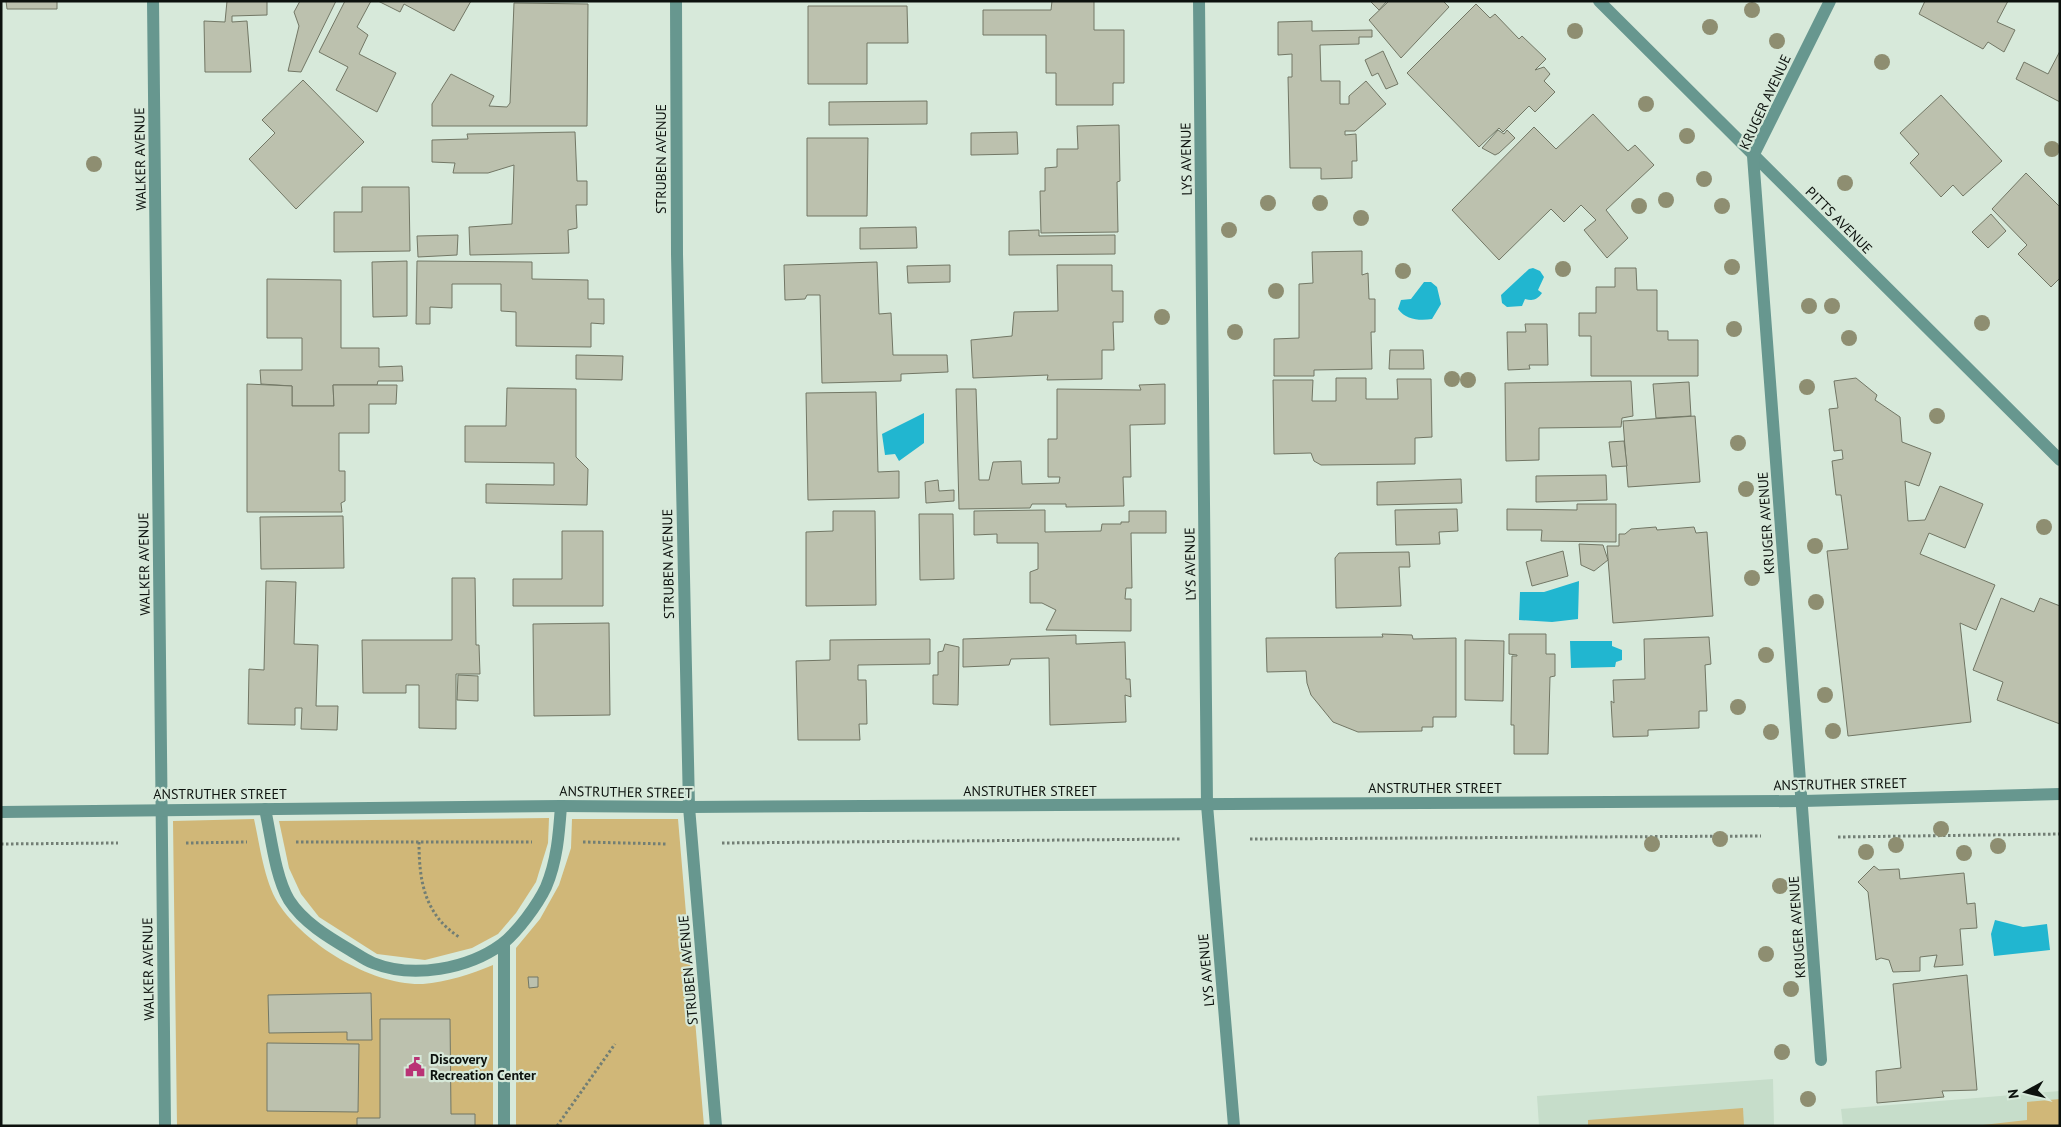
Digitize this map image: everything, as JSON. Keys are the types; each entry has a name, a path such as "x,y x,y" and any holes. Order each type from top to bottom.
{"street":[{"name":"WALKER AVENUE","path":"153,1 165,1126"},
{"name":"STRUBEN AVENUE","path":"676,1 677,264 689,807 716,1126"},
{"name":"LYS AVENUE","path":"1199,1 1207,805 1234,1126"},
{"name":"PITTS AVENUE","path":"1599,1 2060,460"},
{"name":"KRUGER AVENUE","path":"1822,1060 1753,156 1830,1"},
{"name":"ANSTRUTHER STREET","path":"1,812 561,806 1207,805 1803,800 2060,794"},
{"path":"264,809 280,879 289,900 309,923 372,963 422,972 476,960 504,943 525,920 545,888 558,842 561,806"},
{"path":"504,943 504,1126"}],"path":[{"path":"1838,837 2060,834"},
{"path":"1250,839 1761,836"},
{"path":"722,843 1182,839"},
{"path":"419,842 421,881 431,907 442,923 452,932 472,948 487,954"},
{"path":"162,843 558,842 692,845"},
{"path":"1,844 118,843"},
{"path":"557,1126 614,1044"}],"shaded area":[{"path":"549,818 548,843 536,882 516,913 498,934 472,948 425,960 377,954 319,917 301,894 289,868 279,821"},
{"path":"254,819 269,884 278,903 305,934 342,960 383,978 404,983 423,984 459,977 493,965 493,1126 177,1126 173,821"},
{"path":"572,819 678,819 704,1126 516,1126 516,948 540,919 559,885 571,848"},
{"path":"1773,1079 1774,1126 1539,1126 1537,1096"},
{"path":"2060,1091 2060,1126 1843,1126 1841,1109"},
{"path":"2060,1099 2060,1126 1974,1126 2027,1120 2027,1102"},
{"path":"1743,1108 1744,1126 1588,1126 1588,1120"}],"water":[{"path":"1533,268 1540,271 1544,277 1538,290 1542,293 1535,299 1525,299 1522,306 1507,307 1502,303 1501,295 1529,269"},
{"path":"1424,282 1431,282 1437,287 1441,304 1432,319 1418,320 1409,318 1398,309 1401,300 1411,299"},
{"path":"924,413 924,443 899,461 895,454 885,455 882,434"},
{"path":"1579,581 1578,619 1552,622 1519,620 1520,592 1544,592"},
{"path":"1570,641 1612,641 1612,646 1622,650 1622,660 1616,662 1615,667 1571,668"},
{"path":"1995,920 2023,927 2047,924 2050,950 1994,956 1991,934"}],"building":[{"path":"6,1 57,1 57,9 7,9"},
{"path":"227,1 267,1 267,15 232,16 232,22 247,21 251,72 205,72 204,21 225,22"},
{"path":"300,1 336,1 301,72 288,71 299,26 294,12"},
{"path":"345,1 371,1 357,27 368,35 359,54 396,73 377,112 336,90 348,67 319,52"},
{"path":"378,1 471,1 454,31 404,4 400,12"},
{"path":"1052,1 1094,1 1094,30 1124,30 1124,83 1113,83 1113,105 1056,105 1056,73 1046,73 1046,35 983,35 983,10 1051,10"},
{"path":"1370,1 1387,1 1379,10"},
{"path":"1389,1 1443,1 1449,7 1401,58 1369,20"},
{"path":"1925,1 2008,1 1997,22 2015,30 2004,52 1988,42 1983,49 1919,14"},
{"path":"514,3 588,4 587,126 432,126 432,104 451,74 494,96 489,106 507,107 510,103"},
{"path":"1476,4 1490,18 1495,14 1519,39 1522,36 1546,59 1535,70 1544,67 1550,74 1544,81 1555,92 1535,112 1529,106 1503,132 1499,128 1479,147 1407,73"},
{"path":"808,6 907,6 908,43 867,43 867,84 808,84"},
{"path":"1312,21 1312,31 1372,30 1372,37 1359,37 1359,44 1320,45 1321,81 1340,81 1340,104 1349,104 1349,96 1366,81 1386,104 1355,131 1345,131 1345,135 1356,134 1357,161 1352,161 1352,178 1321,179 1321,168 1290,168 1288,77 1292,77 1292,54 1278,55 1278,22"},
{"path":"1383,51 1398,84 1386,89 1378,73 1372,76 1365,60"},
{"path":"2060,51 2060,102 2016,79 2024,62 2048,74"},
{"path":"303,80 364,142 296,209 249,159 275,133 262,120"},
{"path":"1941,95 2002,161 1963,196 1953,185 1941,197 1910,163 1919,154 1900,133"},
{"path":"927,101 927,124 829,125 829,102"},
{"path":"1593,114 1628,151 1635,145 1654,165 1606,210 1628,238 1607,258 1584,230 1596,220 1581,205 1564,222 1551,209 1499,260 1452,210 1534,127 1556,149"},
{"path":"1119,125 1120,181 1117,182 1118,232 1041,233 1040,191 1045,191 1045,168 1057,167 1057,149 1078,149 1077,126"},
{"path":"1498,130 1504,134 1507,130 1515,138 1495,155 1482,148"},
{"path":"575,132 577,181 587,181 587,205 576,205 577,228 568,230 569,253 470,255 469,227 512,224 514,165 488,173 453,173 455,163 432,162 432,140 468,139 467,134"},
{"path":"1017,132 1018,154 971,155 971,133"},
{"path":"807,138 868,138 867,216 807,216"},
{"path":"2026,173 2060,207 2060,278 2051,287 2018,254 2027,245 1992,209"},
{"path":"362,187 409,187 410,251 334,252 334,212 362,212"},
{"path":"1991,214 2006,231 1988,248 1972,232"},
{"path":"916,227 917,248 860,249 860,228"},
{"path":"1039,230 1039,236 1115,235 1115,254 1009,255 1009,231"},
{"path":"458,235 457,255 418,257 417,236"},
{"path":"1362,251 1362,275 1368,273 1369,299 1375,299 1375,332 1371,332 1372,369 1314,370 1314,376 1274,376 1274,339 1299,338 1299,284 1313,283 1312,252"},
{"path":"407,261 407,316 373,317 372,262"},
{"path":"417,261 532,262 532,279 588,280 588,299 604,299 604,324 591,323 591,347 516,346 516,312 501,311 501,284 452,284 452,308 430,307 430,324 416,324"},
{"path":"877,262 879,314 891,313 893,355 947,355 948,372 901,374 901,381 822,383 820,295 807,295 805,299 785,300 784,265"},
{"path":"950,265 950,282 908,283 907,266"},
{"path":"1057,265 1112,265 1112,291 1123,291 1123,322 1113,322 1114,350 1102,350 1102,379 1047,380 1048,375 973,378 971,340 1012,336 1014,312 1058,311"},
{"path":"1615,268 1636,268 1637,290 1657,290 1657,331 1668,331 1668,340 1698,340 1698,376 1591,376 1591,336 1579,336 1579,313 1596,313 1596,287 1615,287"},
{"path":"267,279 341,280 341,348 379,348 379,367 402,366 403,381 378,381 377,385 333,385 334,406 292,406 292,386 261,384 260,370 302,370 302,338 267,338"},
{"path":"1525,324 1547,324 1548,365 1529,365 1530,369 1508,370 1507,332 1526,332"},
{"path":"1390,350 1423,350 1424,369 1389,369"},
{"path":"576,355 623,356 622,380 576,379"},
{"path":"1336,378 1366,378 1366,399 1398,399 1397,379 1431,379 1432,437 1415,438 1415,464 1321,465 1314,461 1311,453 1274,454 1273,380 1313,380 1312,401 1336,401"},
{"path":"1856,378 1877,395 1875,400 1900,417 1902,442 1931,453 1919,486 1905,481 1908,521 1925,520 1940,486 1983,504 1965,548 1929,533 1920,554 1995,585 1976,630 1960,623 1971,722 1848,736 1827,551 1848,549 1841,495 1836,495 1832,461 1843,459 1842,450 1834,451 1829,409 1838,408 1834,381"},
{"path":"1631,381 1633,416 1622,418 1621,427 1539,428 1539,460 1506,461 1505,383"},
{"path":"1689,382 1691,416 1656,418 1653,384"},
{"path":"247,384 292,386 292,406 334,406 333,385 397,385 396,404 369,404 369,433 339,433 339,471 345,471 345,501 341,503 342,512 247,512"},
{"path":"1165,384 1165,424 1130,425 1131,477 1123,477 1124,506 1066,507 1066,504 1032,504 1030,508 959,509 956,389 976,389 979,480 989,480 993,462 1021,461 1022,484 1059,483 1060,477 1048,477 1048,439 1057,439 1057,389 1141,390 1139,385"},
{"path":"507,388 576,389 576,457 588,469 587,505 486,503 486,484 554,485 554,463 465,462 465,426 506,426"},
{"path":"876,392 878,472 899,471 899,498 808,500 806,393"},
{"path":"1695,416 1700,482 1628,487 1623,421"},
{"path":"1624,441 1627,466 1612,467 1609,442"},
{"path":"1606,475 1607,500 1536,502 1536,476"},
{"path":"1461,479 1462,503 1377,505 1377,482"},
{"path":"938,480 939,491 954,490 954,501 926,503 925,482"},
{"path":"1577,504 1616,504 1616,542 1541,541 1542,530 1507,530 1507,509 1577,510"},
{"path":"1457,509 1458,531 1439,532 1440,544 1396,545 1395,510"},
{"path":"1045,510 1045,532 1101,531 1102,524 1129,522 1129,511 1166,511 1166,533 1131,533 1132,588 1126,588 1125,599 1131,599 1131,631 1046,630 1056,610 1042,603 1030,603 1030,572 1038,569 1038,543 997,543 997,534 974,535 974,511"},
{"path":"833,511 875,511 876,605 806,606 806,532 833,531"},
{"path":"919,514 953,514 954,579 920,580"},
{"path":"343,516 344,568 261,569 260,517"},
{"path":"1656,527 1657,530 1694,527 1696,533 1707,532 1713,616 1613,623 1607,546 1619,546 1619,534 1625,534 1631,529"},
{"path":"562,531 603,531 603,606 513,606 513,579 562,579"},
{"path":"1579,544 1603,545 1608,560 1594,571 1581,565"},
{"path":"1563,551 1568,576 1532,586 1526,562"},
{"path":"1409,552 1410,567 1399,567 1401,606 1336,608 1335,558 1339,553"},
{"path":"452,578 475,578 476,645 479,645 480,674 456,674 456,729 419,728 419,685 406,685 406,693 363,693 362,640 452,640"},
{"path":"266,581 296,582 294,644 318,645 316,706 338,706 337,730 301,729 302,708 295,708 295,725 248,724 249,669 264,670"},
{"path":"2001,598 2034,612 2040,598 2060,606 2060,724 1997,700 2003,682 1973,670"},
{"path":"609,623 610,715 534,716 533,624"},
{"path":"1382,634 1412,635 1413,639 1456,638 1456,717 1433,717 1433,727 1422,727 1422,731 1358,732 1333,722 1311,695 1306,671 1267,672 1266,638 1383,637"},
{"path":"1509,634 1546,634 1546,654 1555,654 1555,676 1550,677 1548,754 1514,754 1514,725 1511,725 1512,656 1517,655 1509,654"},
{"path":"1076,635 1076,644 1125,642 1126,679 1130,679 1131,697 1125,695 1126,722 1050,725 1049,658 1011,659 1009,665 963,667 963,639"},
{"path":"1709,637 1711,664 1705,665 1707,711 1699,711 1699,728 1648,730 1648,736 1613,737 1611,701 1614,703 1613,680 1645,679 1644,639"},
{"path":"930,639 930,664 858,665 858,680 866,680 867,724 859,724 860,740 798,740 796,661 830,660 830,640"},
{"path":"1465,640 1504,641 1503,701 1465,700"},
{"path":"945,644 959,647 958,705 933,704 933,675 938,675 938,652 943,651"},
{"path":"458,675 478,676 478,701 457,700"},
{"path":"1874,866 1879,870 1899,869 1900,879 1964,873 1967,904 1975,903 1977,928 1960,929 1963,965 1934,967 1937,955 1920,957 1920,971 1893,972 1889,960 1881,958 1876,960 1868,892 1858,882"},
{"path":"1967,975 1977,1090 1942,1091 1944,1097 1877,1103 1876,1071 1901,1068 1893,984"},
{"path":"528,977 538,977 538,987 529,988"},
{"path":"371,993 372,1040 347,1040 347,1032 269,1033 268,995"},
{"name":"Discovery Recreation Center","path":"380,1019 450,1019 451,1114 475,1114 475,1126 357,1126 357,1118 380,1118"},
{"path":"267,1043 359,1044 358,1112 267,1111"}],"place":[{"name":"Discovery Recreation Center","path":"415,1067"}]}
